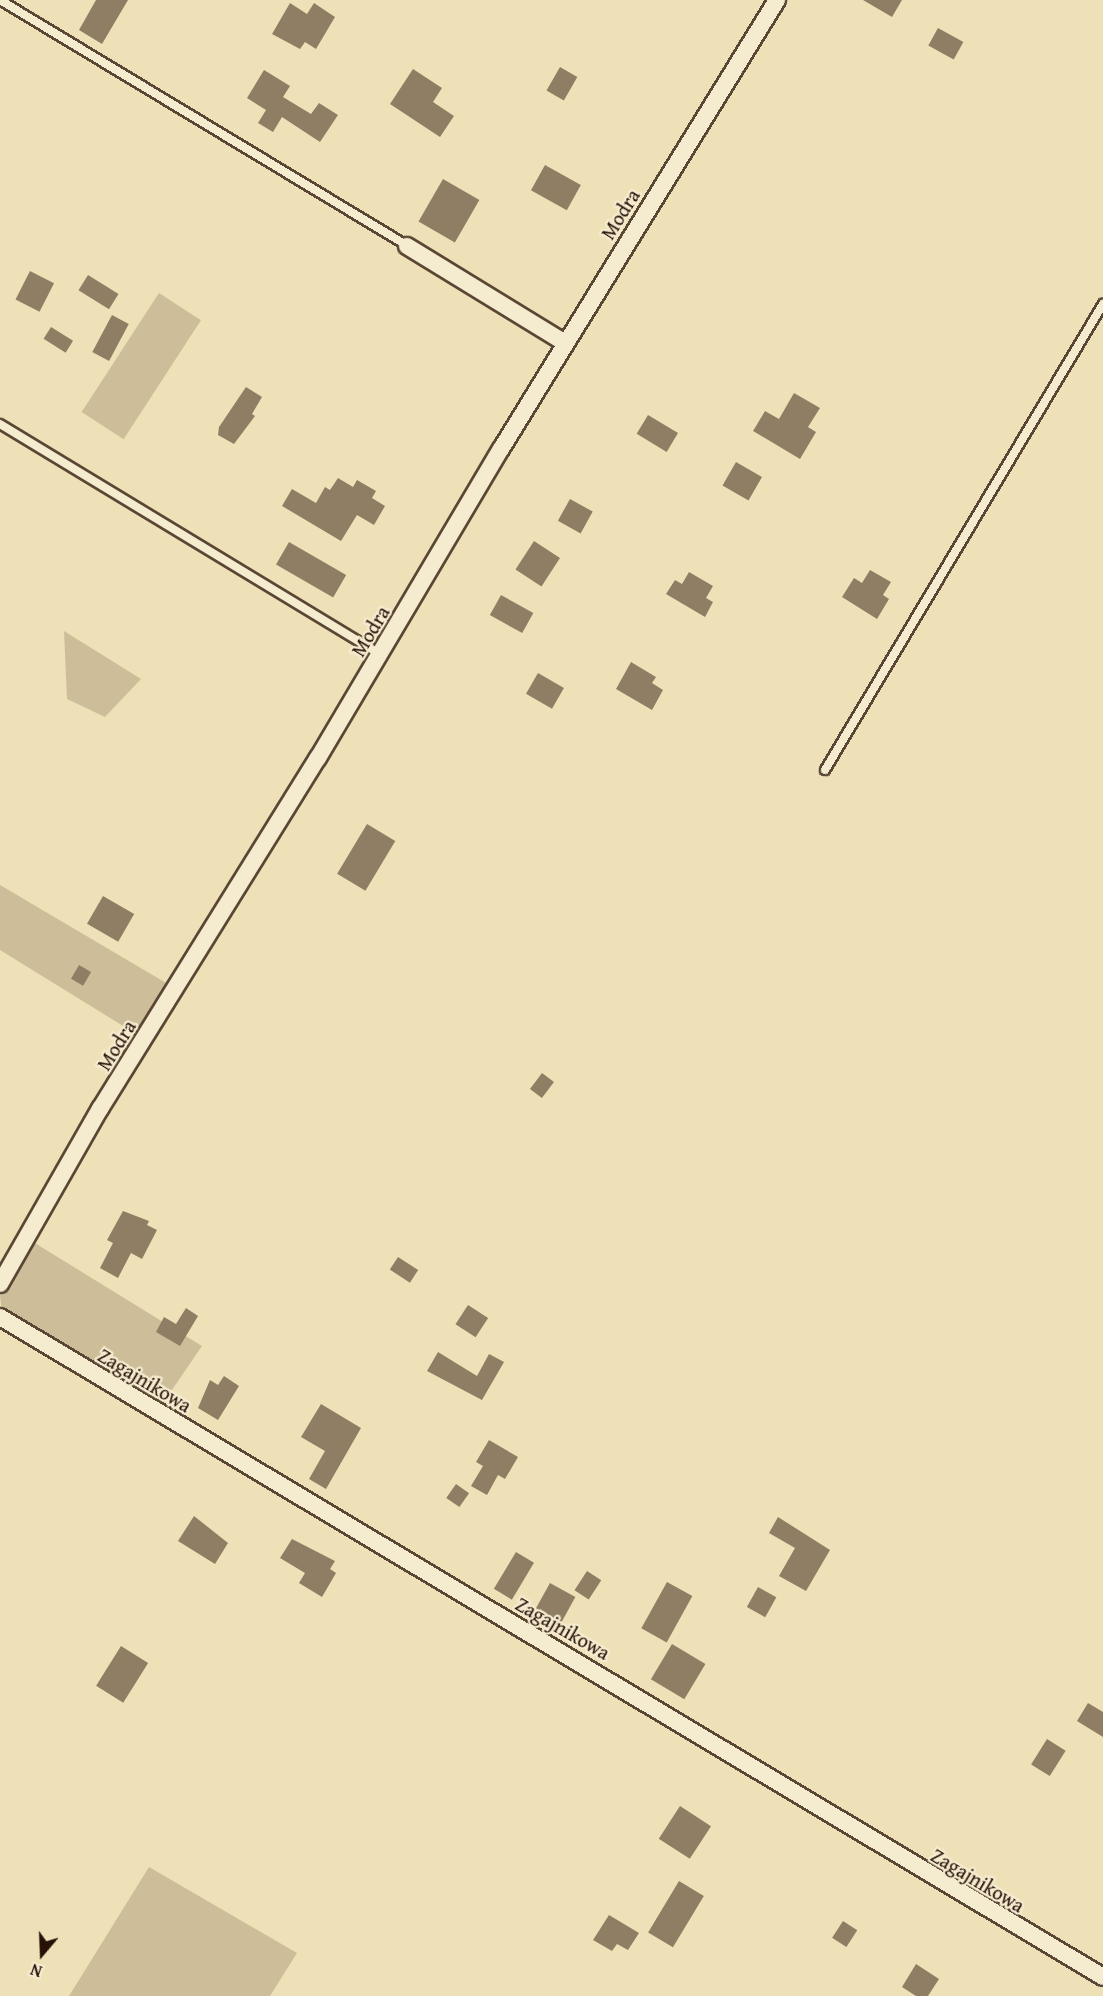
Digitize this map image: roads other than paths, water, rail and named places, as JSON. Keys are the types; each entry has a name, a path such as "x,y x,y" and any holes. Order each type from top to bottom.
{"street":[{"name":"Modra","path":"0,1284 100,1109 380,654 566,343 777,0"},
{"path":"406,246 566,343"},
{"name":"Zagajnikowa","path":"0,1317 1103,1977"}],"lane":[{"path":"0,0 406,246"},
{"path":"825,770 1103,304"},
{"path":"0,424 380,654"}]}
